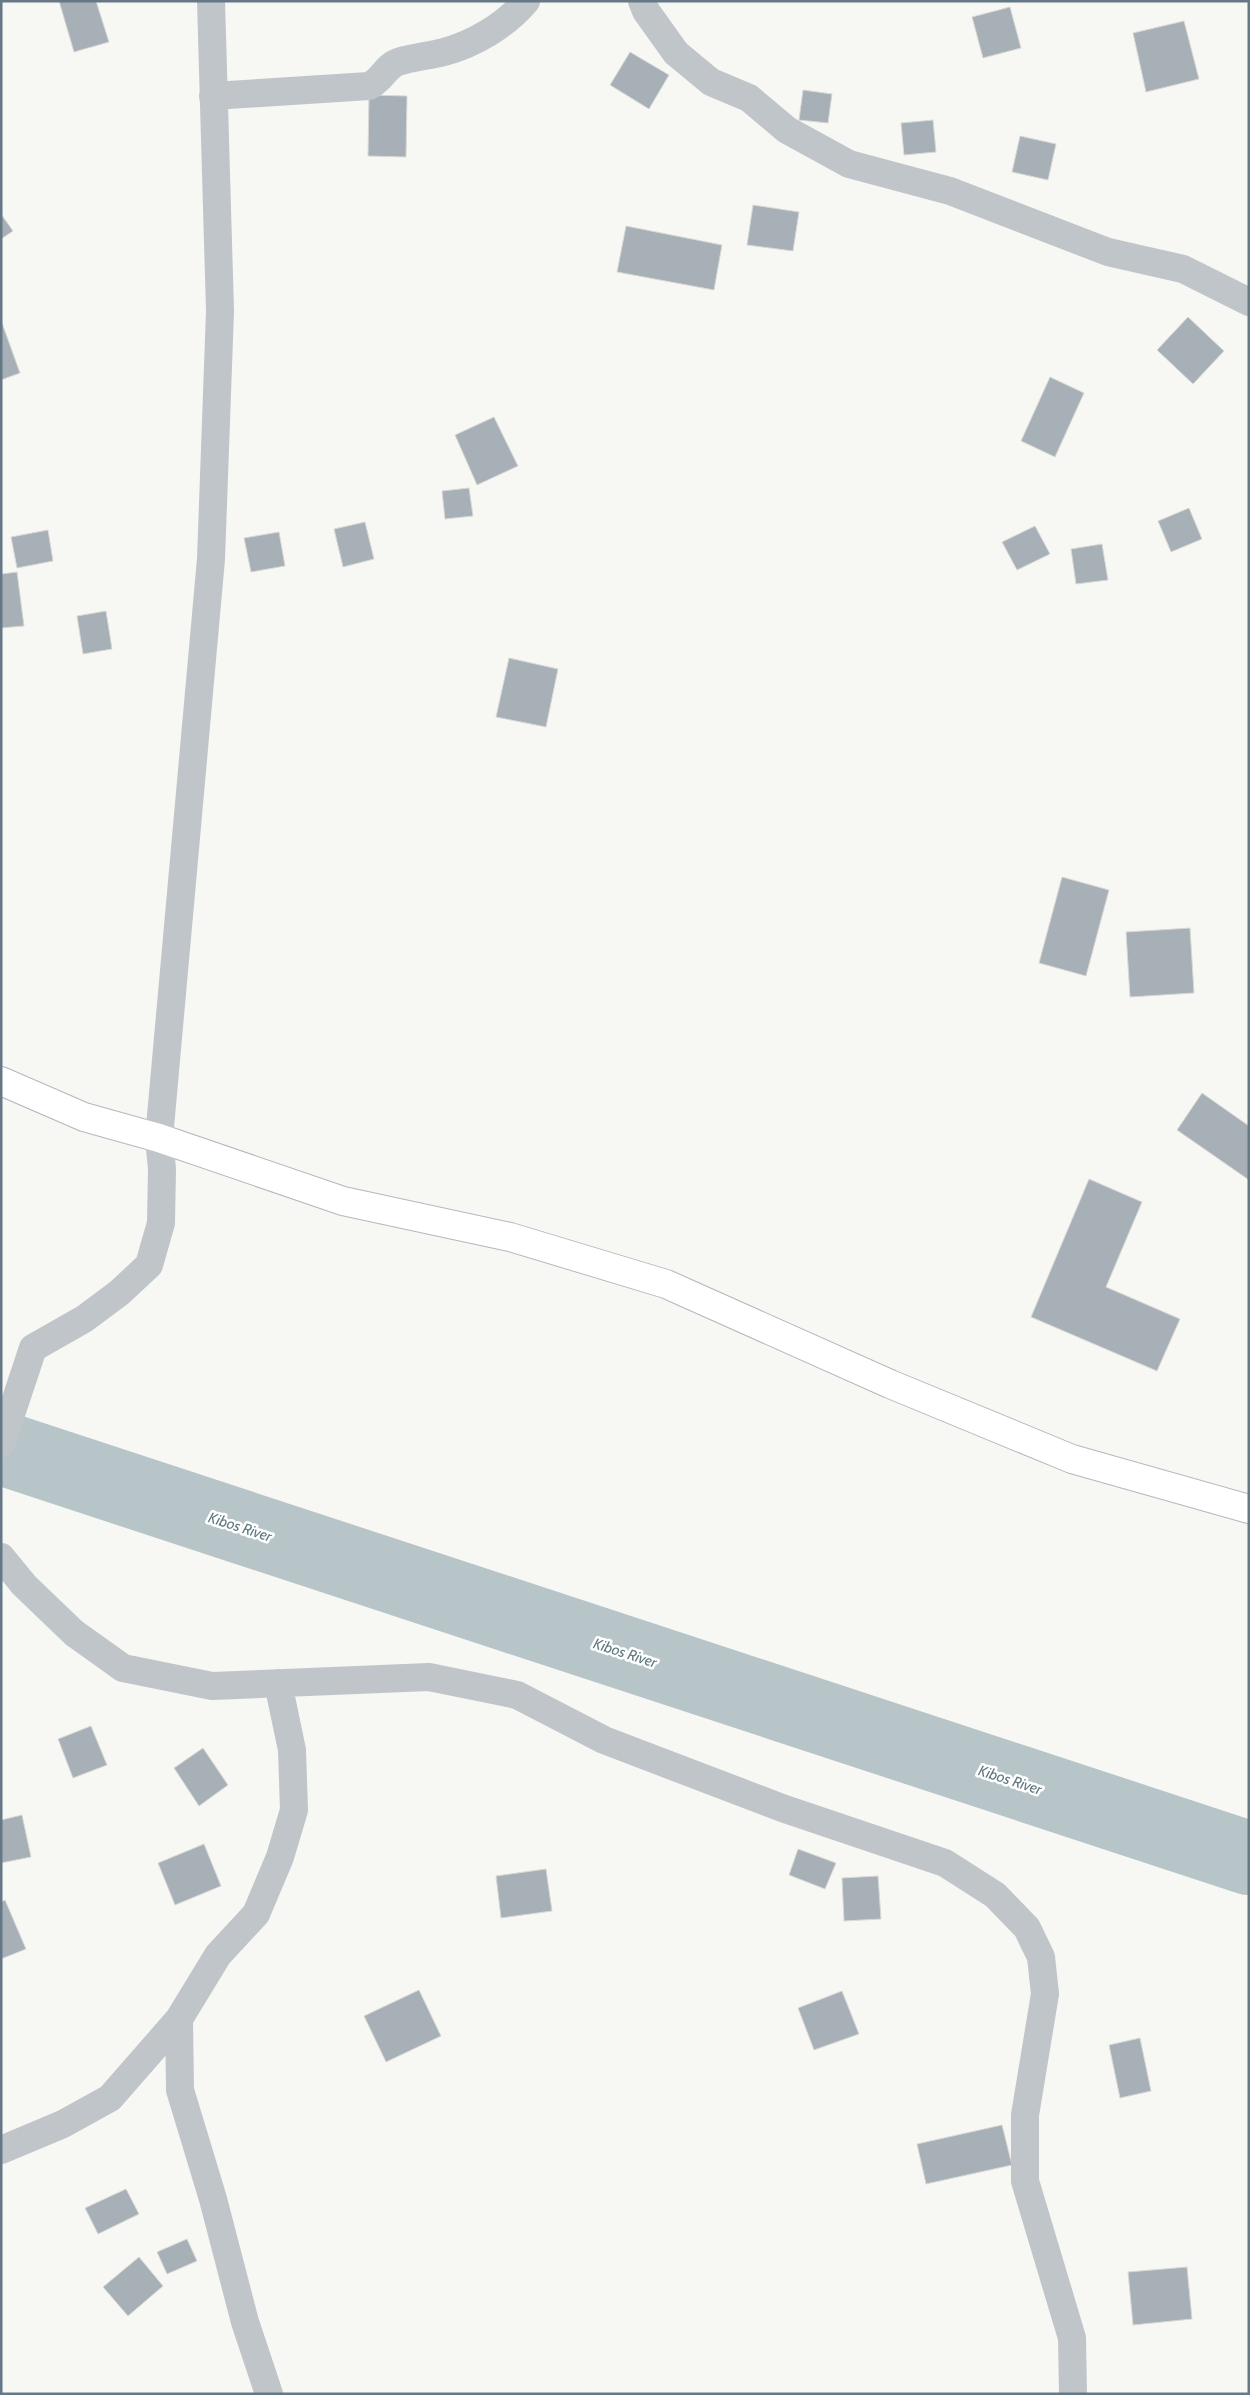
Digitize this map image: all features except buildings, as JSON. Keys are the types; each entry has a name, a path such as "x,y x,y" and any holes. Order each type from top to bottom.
{"main road":[{"path":"1,1081 84,1117 159,1138 343,1202 510,1237 666,1284 890,1384 1072,1459 1249,1509"}],"street":[{"path":"1,1444 33,1348 84,1319 119,1293 149,1265 161,1223 162,1169 159,1138 211,559 220,311 211,1"},
{"path":"213,96 369,86 379,81 386,70 396,62 446,51 484,35 517,11 526,1"},
{"path":"642,1 646,11 676,53 711,82 749,98 787,130 849,164 950,191 1108,252 1183,269 1249,302"},
{"path":"1,1557 24,1585 74,1632 122,1668 212,1686 429,1677 517,1696 613,1743 782,1808 946,1863 996,1895 1027,1928 1042,1957 1045,1994 1025,2115 1025,2181 1072,2338 1073,2394"},
{"path":"1,2150 64,2124 110,2098 179,2019 218,1955 256,1914 280,1858 294,1810 292,1750 278,1683"},
{"path":"179,2019 180,2090 214,2199 246,2322 269,2394"}],"waterway":[{"name":"Kibos River","path":"1,1448 1249,1858"}]}
